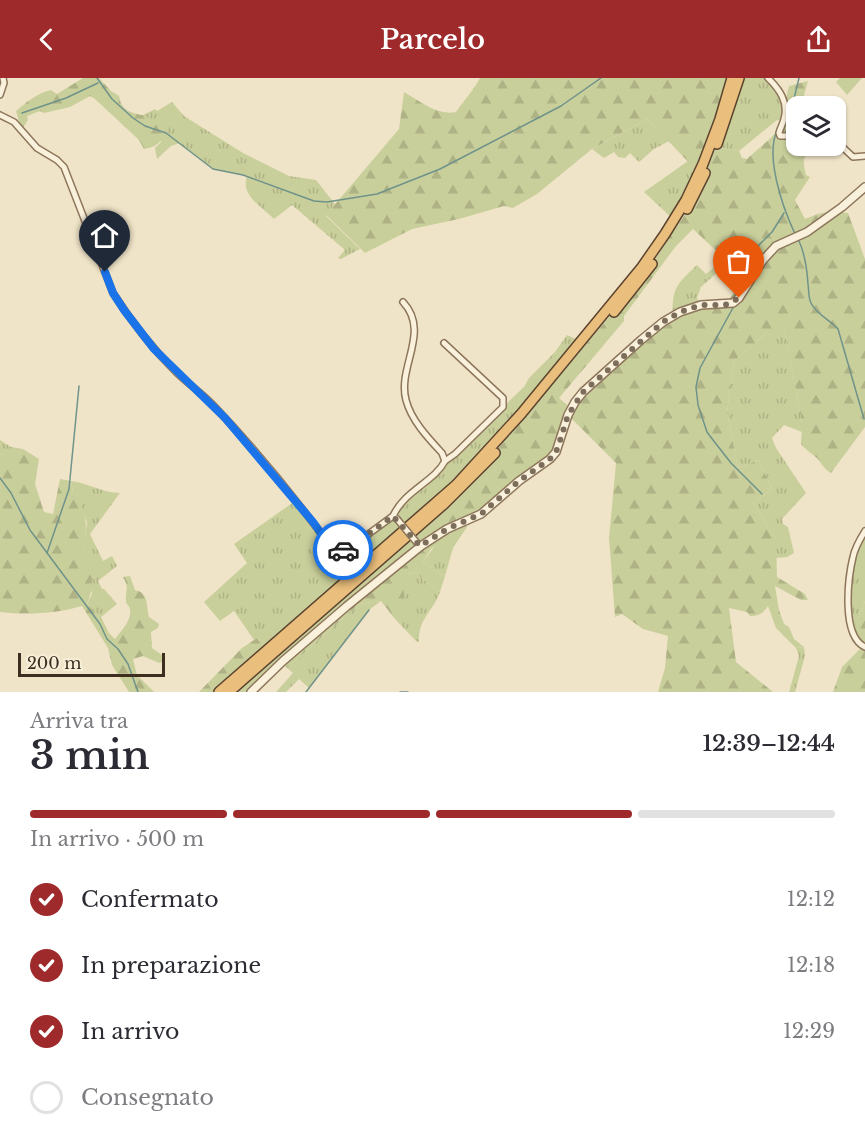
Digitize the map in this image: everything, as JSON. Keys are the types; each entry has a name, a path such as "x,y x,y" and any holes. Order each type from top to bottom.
{"highway":[{"path":"219,692 456,484 521,414 642,267 665,234 703,164 732,78"},
{"path":"229,692 472,477 510,436 611,315 656,259 694,196 721,135 739,78"}],"street":[{"path":"0,95 4,83 3,78"},
{"path":"768,78 781,93 784,101 785,117 779,133 780,136 786,136"},
{"path":"0,115 14,122 37,147 64,167 113,293 124,310 169,365 201,392 238,433 334,548 348,549 395,518 397,507 419,485 439,470 445,461 503,407 503,398 444,343"},
{"path":"846,150 853,157 865,156"},
{"path":"251,692 419,545 481,514 519,481 550,459 556,452 568,415 583,392 663,322 680,312 701,305 732,303 739,298 763,260 776,246 781,242 801,236 842,207 865,187"},
{"path":"403,302 411,314 415,329 404,385 406,399 411,413 442,453 445,461"},
{"path":"395,518 419,545"},
{"path":"865,531 853,557 848,604 852,631 859,644 865,647"}],"green space":[{"path":"83,78 99,78 119,96 123,107 127,110 150,118 168,129 161,140 153,147 144,149 139,140 90,96 70,107 44,113 40,111 27,116 28,120 22,129 16,125 19,121 16,111 28,101 46,91 51,90 57,94"},
{"path":"480,78 732,78 699,173 647,119 592,149 537,194 513,208 504,206 412,229 365,253 326,215 399,129 404,92 435,110 456,112"},
{"path":"739,78 768,78 784,101 784,121 777,120 739,151 716,147"},
{"path":"840,78 862,78 847,95 836,82"},
{"path":"808,81 804,96 787,96 789,86"},
{"path":"786,100 786,156 806,156 804,164 806,175 810,177 795,200 805,219 826,212 848,213 865,259 865,427 831,473 801,444 802,423 784,327 765,335 734,361 727,412 738,468 759,460 772,489 753,503 776,539 777,577 805,594 808,600 801,600 775,586 784,624 789,627 794,639 804,647 796,648 776,628 768,606 761,614 753,616 747,612 729,608 736,662 773,692 658,692 665,668 668,636 643,629 622,614 615,617 609,538 616,463 568,415 556,452 491,506 447,529 446,537 431,549 423,562 445,576 440,592 414,572 408,575 408,580 403,583 405,606 402,615 395,619 381,601 359,604 287,668 282,663 420,547 410,534 492,456 646,273 684,216 716,147 739,151 742,158 747,159 768,141 784,120","holes":["693,229 742,275 741,283 725,305 701,305 663,322 571,408 559,398 624,321 624,316 676,246"]},
{"path":"172,102 184,116 243,153 289,176 316,180 335,204 326,216 360,249 341,259 338,258 345,250 292,205 274,219 249,195 247,176 213,169 180,143 171,146 157,159 155,148 161,142 147,117 141,116 155,109 157,111"},
{"path":"647,119 669,141 654,149 639,162 630,153 625,158 618,157 614,152 604,158 592,149"},
{"path":"688,161 699,173 674,220 644,192"},
{"path":"725,258 729,262 701,287 697,298 701,305 673,316 675,292 685,277 697,265 706,274"},
{"path":"784,326 802,432 784,425 772,438 776,448 806,493 782,519 783,524 788,527 794,553 787,557 776,558 776,539 753,503 772,489 759,460 738,468 727,412 734,361 765,335"},
{"path":"567,335 581,341 492,447 271,647 257,638 254,640 234,611 220,621 204,602 247,563 234,544 295,501 335,548 348,549 393,516 397,507 524,387 529,378 555,352"},
{"path":"0,440 11,447 23,449 12,463 0,453"},
{"path":"23,449 39,459 35,484 44,512 53,514 60,479 71,481 73,493 82,506 84,514 83,554 90,559 92,588 87,604 99,616 97,620 105,634 109,633 115,639 129,617 130,609 126,602 127,587 123,577 130,576 135,590 145,597 149,617 159,624 158,628 151,632 152,648 162,655 165,661 159,663 143,656 133,659 137,675 154,692 129,692 112,665 108,648 82,606 41,613 0,612 0,453 12,462"},
{"path":"71,481 120,493 90,534 103,561 112,556 117,566 98,581 102,589 117,604 101,617 109,633 105,634 97,620 99,616 87,604 92,594 83,555 87,522 73,493"},
{"path":"466,522 467,527 453,548 445,576 423,562 447,529"},
{"path":"865,531 865,601 860,616 850,621 848,613 853,557"},
{"path":"410,534 421,546 251,692 229,692"},
{"path":"414,572 440,592 423,621 419,642 395,619 403,608 403,583 408,580 408,575"},
{"path":"381,601 369,610 309,688 299,679 286,692 276,692 293,673 287,668 359,604"},
{"path":"865,601 865,692 833,692 842,667 862,647 850,621 860,616"},
{"path":"257,638 271,647 219,692 199,692 242,648"},
{"path":"804,647 805,656 795,692 789,692 799,656 796,648"}],"waterway":[{"path":"97,78 112,99 133,118 145,126 166,133 213,169 243,175 314,201 327,202 377,194 440,169 561,106 601,78"},
{"path":"795,96 799,78"},
{"path":"22,113 66,98 98,83"},
{"path":"780,125 773,149 776,180 795,234"},
{"path":"741,288 759,245 772,232 784,213"},
{"path":"799,241 803,251 810,301 813,307 838,329 864,419"},
{"path":"734,306 700,368 696,387 698,405 707,432 731,463 762,494"},
{"path":"47,553 69,489 79,386"},
{"path":"0,478 11,493 30,530 100,624 107,639 118,649 128,664 138,692"},
{"path":"306,692 369,610"},
{"path":"400,692 408,692"}],"way so far":[{"path":"343,550 348,549 393,516 420,546 447,529 481,514 519,481 550,459 556,452 574,402 641,340 680,312 701,305 725,305 739,298"}],"route":[{"path":"105,272 113,293 154,349 190,385 201,392 225,418 328,543 334,548 343,550"}]}
